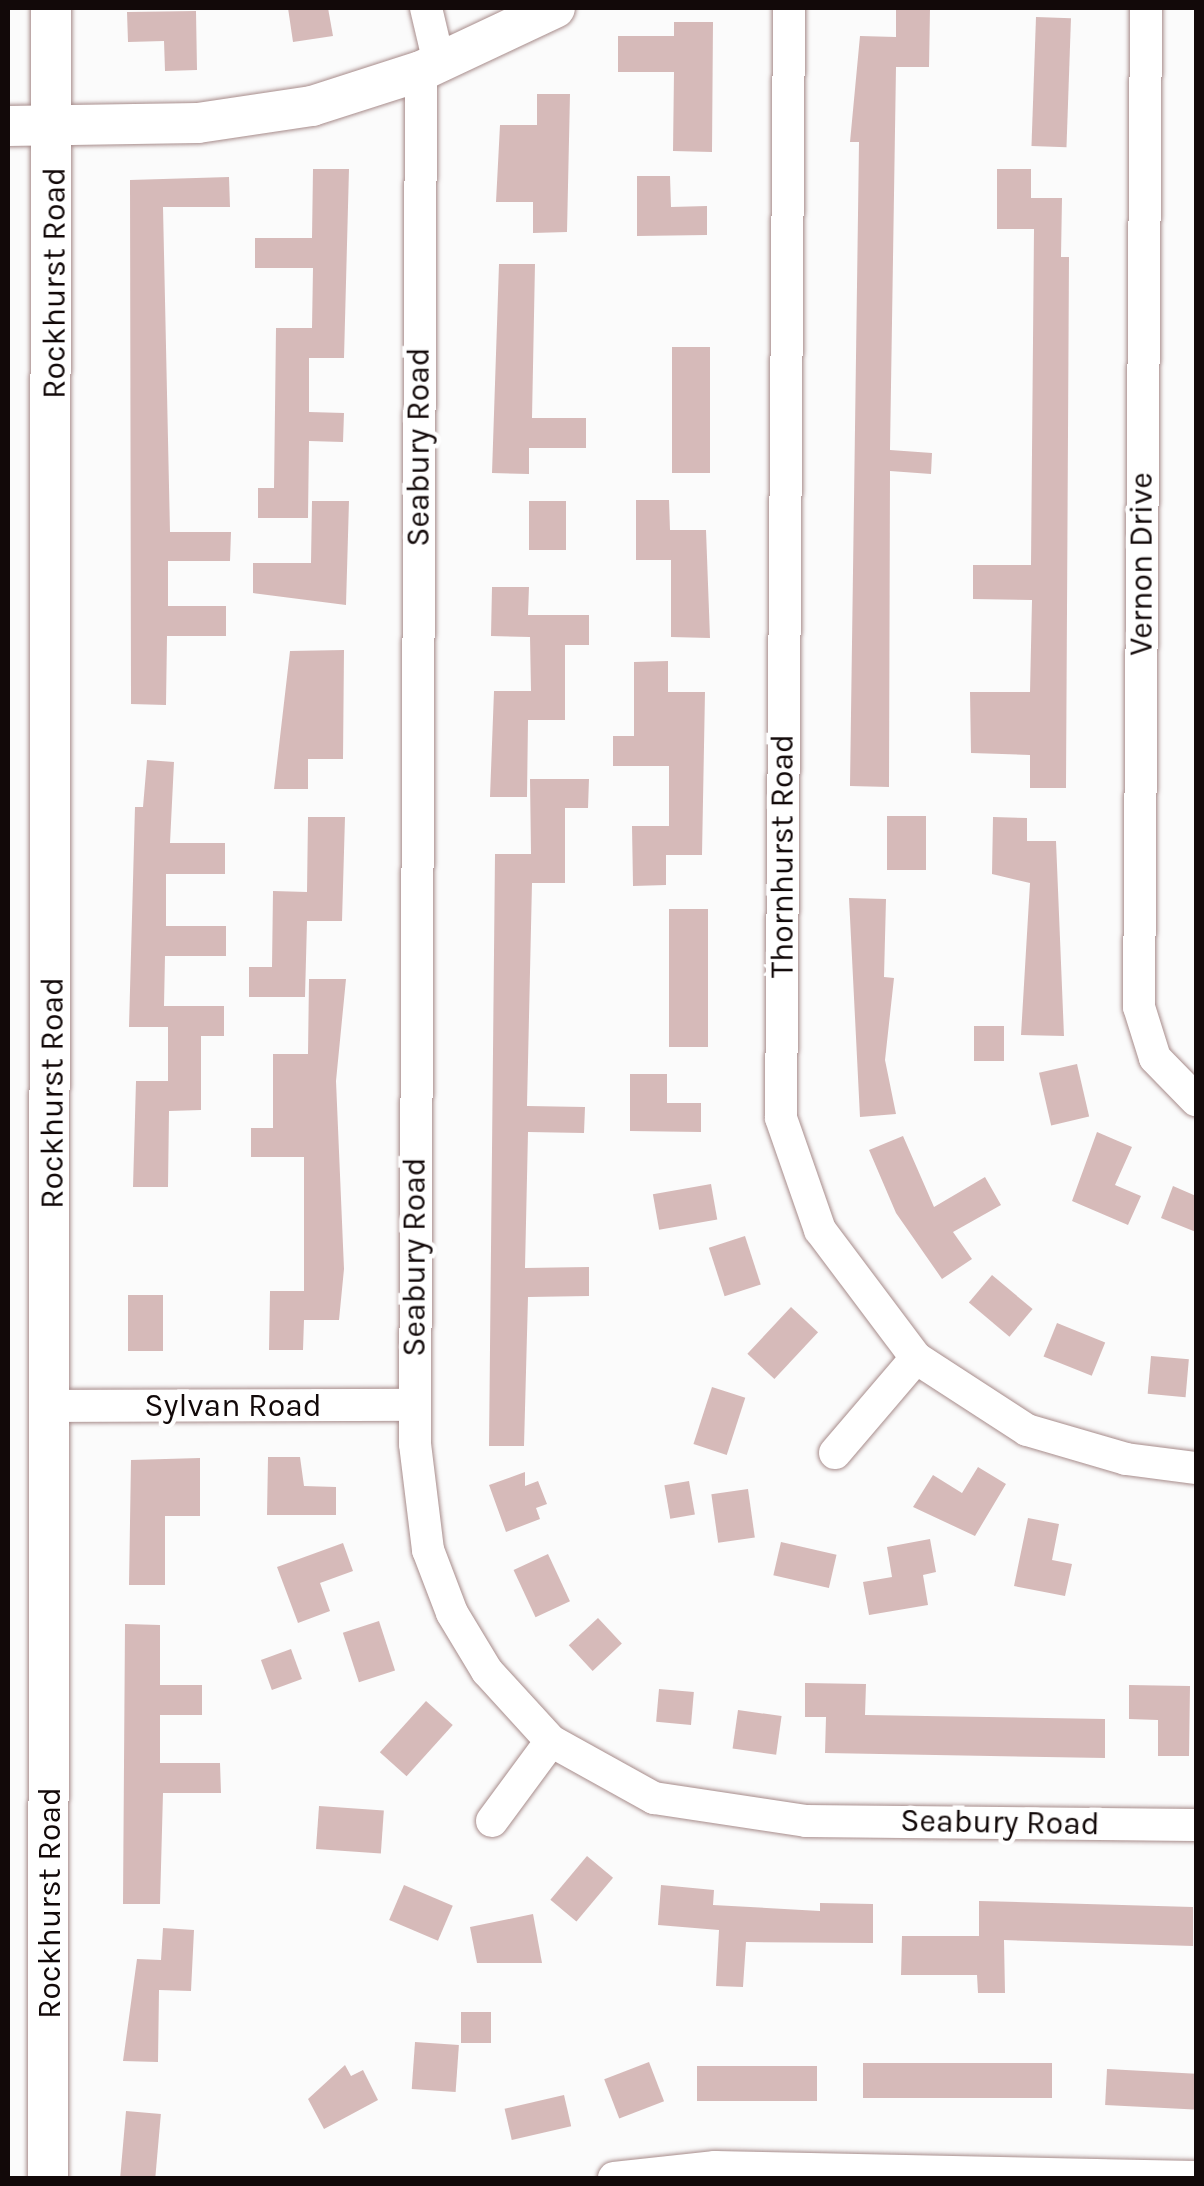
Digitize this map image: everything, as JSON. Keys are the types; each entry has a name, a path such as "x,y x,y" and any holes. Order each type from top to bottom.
{"street":[{"name":"Rockhurst Road","path":"48,2178 55,126 51,8"},
{"name":"Seabury Road","path":"426,8 430,67 414,1405 421,1517 438,1580 487,1671 551,1740 654,1798 806,1821 1196,1825"},
{"path":"8,126 252,117 430,67 555,8"},
{"name":"Thornhurst Road","path":"789,8 782,1118 820,1230 916,1358 1028,1430 1112,1456 1196,1468"},
{"name":"Vernon Drive","path":"1146,8 1140,1008 1155,1058 1196,1100"},
{"path":"834,1454 916,1358"},
{"name":"Sylvan Road","path":"52,1406 414,1405"},
{"path":"492,1821 551,1740"},
{"path":"614,2178 715,2173 1196,2177"}],"building":[{"path":"288,8 328,8 333,36 293,42"},
{"path":"896,8 930,9 929,67 896,67 890,450 932,453 931,474 890,471 889,787 850,786 859,142 850,142 860,36 896,37"},
{"path":"196,11 197,70 165,71 164,41 128,42 127,12"},
{"path":"1036,17 1071,18 1066,147 1031,146"},
{"path":"674,22 713,22 712,152 673,151 674,72 618,72 618,36 674,36"},
{"path":"537,94 570,94 567,232 533,233 533,202 496,202 500,125 537,125"},
{"path":"313,169 349,169 344,358 309,358 309,412 344,413 343,442 309,441 308,518 258,518 258,488 274,488 276,328 312,328 313,268 255,268 255,238 312,238"},
{"path":"997,169 1031,169 1031,198 1062,198 1061,257 1069,257 1066,788 1030,788 1030,755 971,753 970,692 1030,692 1032,600 973,599 973,565 1031,565 1034,229 997,229"},
{"path":"637,176 670,176 671,207 707,206 707,235 637,236"},
{"path":"229,177 230,207 163,207 170,532 231,532 230,561 168,561 168,606 226,606 226,636 167,636 166,705 131,704 130,180"},
{"path":"499,264 535,264 532,418 586,418 586,448 529,448 529,474 492,473"},
{"path":"672,347 710,347 710,473 672,473"},
{"path":"636,500 669,500 670,530 706,530 710,638 671,637 671,560 636,560"},
{"path":"312,501 349,501 346,605 253,593 253,563 311,563"},
{"path":"529,501 566,501 566,550 529,550"},
{"path":"492,587 529,587 528,615 589,615 589,645 565,645 565,720 528,720 527,797 490,797 494,691 531,691 530,637 491,636"},
{"path":"344,650 343,759 308,759 308,789 274,789 290,651"},
{"path":"668,661 668,692 705,692 702,855 666,855 666,885 633,886 632,826 669,826 669,766 613,766 613,736 634,736 634,662"},
{"path":"147,760 174,762 170,843 225,843 225,874 166,874 166,926 226,926 226,956 165,956 164,1006 224,1006 224,1036 201,1036 201,1110 169,1111 168,1187 133,1187 136,1081 168,1081 168,1027 129,1027 135,807 143,807"},
{"path":"530,779 589,779 588,808 565,808 565,883 532,883 527,1106 585,1107 584,1133 528,1132 525,1268 589,1267 589,1296 528,1297 524,1446 489,1446 495,854 531,854"},
{"path":"887,816 926,816 926,870 887,870"},
{"path":"308,817 345,817 342,921 307,921 305,997 249,997 249,967 272,967 273,891 307,892"},
{"path":"993,817 1027,818 1027,841 1056,841 1064,1036 1021,1035 1030,883 992,874"},
{"path":"849,898 886,899 884,977 894,978 885,1060 896,1114 860,1117"},
{"path":"669,909 708,909 708,1047 669,1047"},
{"path":"309,979 346,979 336,1081 344,1269 339,1320 304,1320 303,1350 269,1350 270,1291 304,1291 304,1157 251,1157 251,1128 273,1128 273,1054 308,1054"},
{"path":"974,1026 1004,1026 1004,1061 974,1061"},
{"path":"1077,1064 1089,1117 1051,1125 1039,1073"},
{"path":"630,1074 667,1074 667,1103 701,1103 701,1132 630,1131"},
{"path":"1097,1132 1132,1147 1115,1185 1141,1196 1128,1225 1072,1201"},
{"path":"903,1136 934,1207 985,1177 1001,1205 953,1232 972,1259 942,1279 896,1213 869,1150"},
{"path":"711,1184 717,1219 659,1230 653,1194"},
{"path":"1173,1186 1196,1196 1196,1232 1161,1218"},
{"path":"745,1236 761,1285 725,1296 709,1248"},
{"path":"992,1275 1033,1309 1009,1337 969,1303"},
{"path":"128,1295 163,1295 163,1351 128,1351"},
{"path":"791,1307 818,1332 774,1379 747,1354"},
{"path":"1057,1323 1105,1342 1092,1376 1044,1356"},
{"path":"1151,1356 1189,1359 1186,1397 1148,1394"},
{"path":"712,1387 745,1398 727,1455 693,1444"},
{"path":"268,1457 300,1457 304,1486 336,1487 336,1515 267,1515"},
{"path":"200,1458 200,1516 165,1516 165,1585 129,1585 131,1460"},
{"path":"978,1467 1006,1484 975,1536 913,1507 933,1475 962,1493"},
{"path":"525,1472 525,1486 538,1481 547,1504 536,1508 540,1519 506,1532 489,1485"},
{"path":"689,1481 695,1514 670,1519 664,1485"},
{"path":"748,1489 755,1538 718,1543 711,1494"},
{"path":"1028,1518 1059,1524 1052,1560 1072,1564 1065,1596 1014,1586"},
{"path":"930,1539 936,1572 923,1575 928,1605 869,1615 863,1582 892,1577 887,1547"},
{"path":"781,1542 837,1555 829,1588 773,1575"},
{"path":"343,1543 353,1571 320,1583 330,1611 298,1623 277,1567"},
{"path":"548,1554 570,1601 536,1617 514,1570"},
{"path":"598,1618 622,1644 593,1671 569,1645"},
{"path":"379,1621 395,1670 359,1682 343,1633"},
{"path":"125,1624 160,1625 160,1685 202,1685 202,1715 160,1715 160,1763 220,1763 221,1793 163,1793 160,1904 123,1904"},
{"path":"291,1649 302,1679 272,1690 261,1660"},
{"path":"805,1683 866,1684 865,1715 1105,1719 1105,1758 825,1753 826,1717 805,1717"},
{"path":"1129,1685 1190,1686 1189,1756 1158,1756 1158,1720 1129,1719"},
{"path":"659,1689 694,1692 691,1725 656,1722"},
{"path":"426,1701 453,1725 407,1776 380,1752"},
{"path":"738,1710 782,1716 776,1755 733,1749"},
{"path":"319,1806 384,1811 381,1853 316,1849"},
{"path":"587,1856 613,1878 576,1922 550,1900"},
{"path":"404,1885 453,1906 438,1941 389,1920"},
{"path":"661,1885 714,1890 713,1905 820,1911 820,1903 873,1904 873,1943 746,1942 743,1987 716,1986 719,1930 658,1925"},
{"path":"979,1901 1193,1907 1193,1946 1004,1940 1005,1993 978,1993 977,1975 901,1975 902,1936 979,1936"},
{"path":"533,1914 542,1963 477,1963 470,1927"},
{"path":"163,1928 194,1930 191,1991 159,1990 158,2062 123,2061 137,1959 161,1960"},
{"path":"461,2012 491,2012 491,2043 461,2043"},
{"path":"415,2042 459,2045 456,2092 412,2089"},
{"path":"649,2062 664,2101 619,2118 604,2079"},
{"path":"863,2063 1052,2063 1052,2098 863,2098"},
{"path":"345,2065 351,2076 363,2070 378,2100 324,2129 308,2099"},
{"path":"697,2066 817,2066 817,2101 697,2101"},
{"path":"1107,2069 1196,2074 1194,2110 1105,2105"},
{"path":"564,2095 571,2126 512,2140 505,2109"},
{"path":"126,2111 161,2114 155,2178 120,2178"}]}
